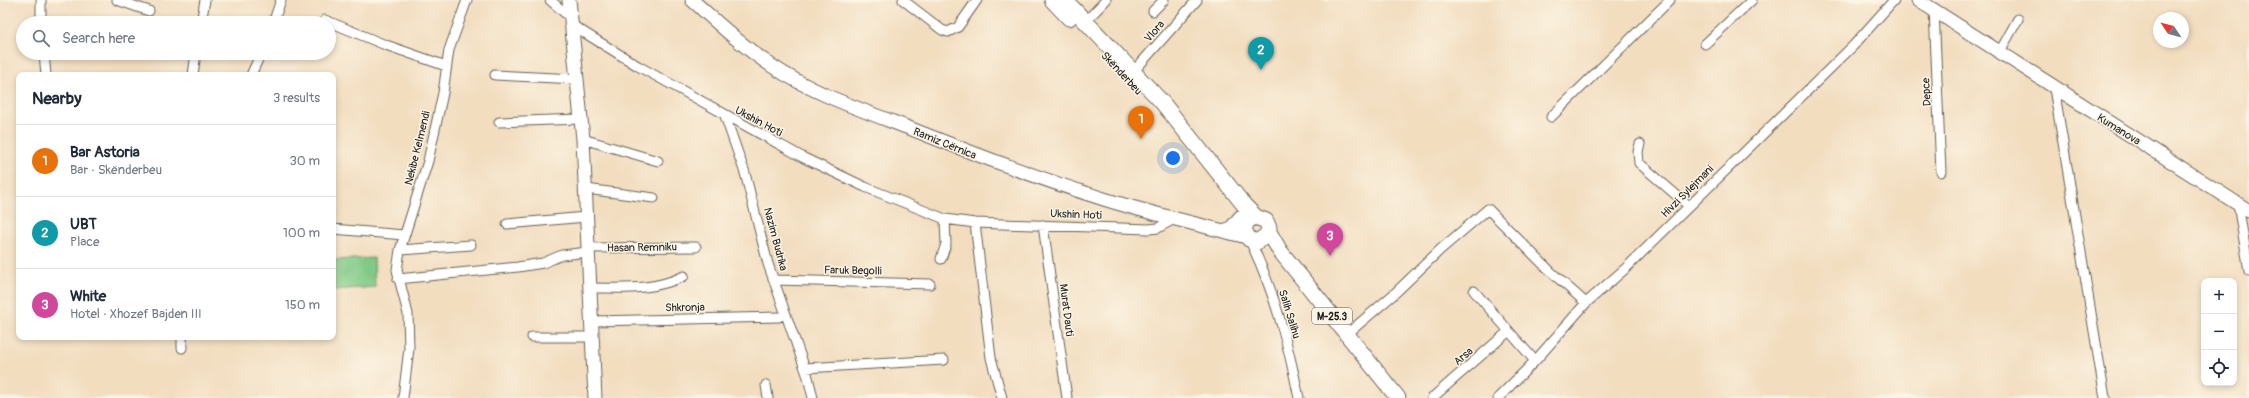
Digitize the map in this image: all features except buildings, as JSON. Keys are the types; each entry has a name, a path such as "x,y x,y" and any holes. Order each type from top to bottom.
{"main road":[{"name":"Skënderbeu","path":"1052,0 1127,77 1154,108 1245,227"},
{"name":"Skënderbeu","path":"1065,0 1134,71 1244,205 1245,227"},
{"name":"M-25.3","path":"1387,398 1275,259 1245,227 1266,221 1269,232 1280,251 1398,398"}],"street":[{"path":"41,0 41,16"},
{"path":"119,0 149,11"},
{"path":"202,16 205,0"},
{"path":"275,16 281,0"},
{"name":"Nekibe Kelmendi","path":"403,398 409,348 408,314 398,280 397,270 400,250 428,161 443,93 446,66 455,31 467,0"},
{"name":"Ukshin Hoti","path":"550,0 566,13 571,20 725,116 811,161 912,207 945,219 975,222 1149,229 1158,228 1174,219"},
{"path":"570,0 583,139 595,398"},
{"name":"Ramiz Cërnica","path":"692,0 742,44 772,66 802,84 984,158 1100,198 1174,219 1245,227"},
{"path":"903,0 942,30 948,32 958,27 977,0"},
{"path":"1086,21 1106,0"},
{"name":"Vlora","path":"1153,11 1164,0"},
{"path":"1551,117 1670,0"},
{"path":"1705,44 1752,0"},
{"name":"Hivzi Sylejmani","path":"1498,398 1535,361 1586,303 1626,268 1853,46 1894,0"},
{"name":"Kumanova","path":"1918,0 1999,54 2244,208 2249,271"},
{"name":"Vlora","path":"1134,71 1192,2"},
{"name":"Depce","path":"1934,10 1941,172"},
{"path":"1999,54 2018,19"},
{"path":"336,25 383,44 446,66"},
{"path":"45,60 46,72"},
{"path":"193,72 195,60"},
{"path":"252,72 258,60"},
{"path":"494,75 577,79"},
{"path":"2054,88 2105,398"},
{"name":"Nazim Budrika","path":"725,116 745,172 762,242 805,368 813,398"},
{"path":"499,122 581,119"},
{"path":"583,139 658,161"},
{"path":"1640,144 1638,152 1639,163 1689,206"},
{"path":"586,189 654,198"},
{"path":"1347,334 1394,294 1441,249 1488,209 1550,271 1586,303"},
{"path":"507,224 586,217"},
{"path":"942,259 946,244 945,219"},
{"path":"975,222 991,358 1002,398"},
{"name":"Murat Dauti","path":"1043,225 1067,398"},
{"name":"Salih Salihu","path":"1245,227 1272,295 1283,332 1299,398"},
{"path":"336,229 404,234"},
{"path":"400,250 471,245"},
{"name":"Hasan Remniku","path":"398,280 518,267 543,263 562,255 588,250 696,247"},
{"path":"591,288 651,288 670,283 684,276"},
{"name":"Faruk Begolli","path":"774,280 930,284"},
{"path":"1474,291 1535,361"},
{"name":"Shkronja","path":"592,321 779,317"},
{"name":"Arsa","path":"1432,398 1509,331"},
{"path":"532,337 592,337"},
{"path":"182,340 182,348"},
{"path":"805,368 944,360"},
{"path":"766,385 768,398"}],"green space":[{"path":"374,258 375,287 336,290 336,260"}],"place":[{"name":"UBT","path":"1261,70"},
{"name":"Bar Astoria","path":"1141,139"},
{"name":"White","path":"1330,256"}]}
